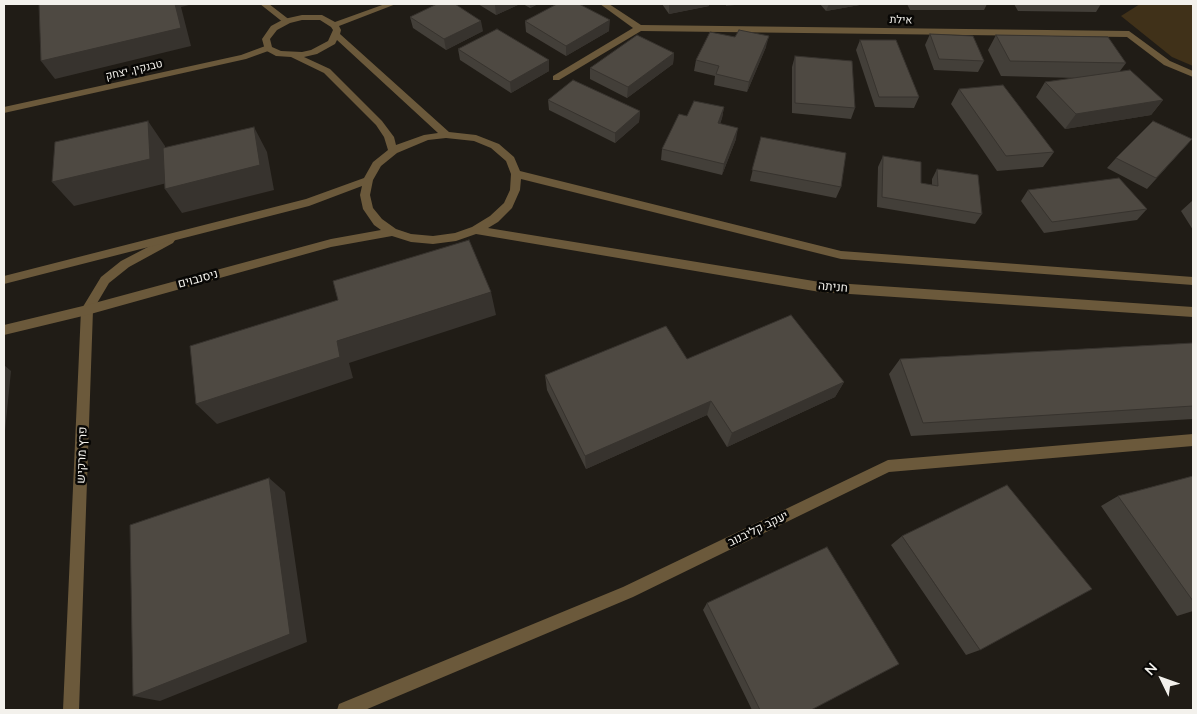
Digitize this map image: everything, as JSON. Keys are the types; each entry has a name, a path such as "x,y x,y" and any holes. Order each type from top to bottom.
{"street":[{"path":"264,4 287,21"},
{"path":"334,25 392,4"},
{"path":"556,78 639,28 604,4"},
{"path":"290,56 314,52 332,42 336,35 334,25 322,18 312,16 287,21 269,33 266,39 268,48 279,54 312,63 327,71 379,123 389,137 393,151"},
{"name":"אילת","path":"639,28 1129,34 1167,63 1193,74"},
{"path":"336,35 446,135"},
{"name":"טבנקין, יצחק","path":"4,110 242,57 268,48"},
{"path":"446,135 476,138 495,146 510,159 516,174 515,190 508,205 494,219 476,230 456,237 433,240 411,238 392,232 378,222 368,209 365,195 368,180 377,164 393,151 427,137 446,135"},
{"path":"516,174 841,255 1193,282"},
{"path":"4,280 169,240 309,202 368,180"},
{"name":"חניתה","path":"476,230 820,287 1193,312"},
{"name":"ניסנבוים","path":"4,330 87,310 331,243 392,232"},
{"name":"פרץ מרקיש","path":"71,710 87,310 105,280 125,264 169,240"},
{"name":"יעקב קליבנוב","path":"345,710 628,592 888,466 1193,440"}],"shaded area":[{"path":"1140,4 1193,4 1193,66 1172,57 1121,16"}],"building":[{"path":"39,4 175,4 181,28 41,61"},
{"path":"437,4 455,4 481,21 444,39 410,17"},
{"path":"557,4 579,4 610,20 566,46 525,21"},
{"path":"497,29 549,60 510,82 458,49"},
{"path":"739,30 769,36 749,82 716,74 719,66 696,60 710,32 735,37"},
{"path":"930,34 973,36 984,61 939,59"},
{"path":"637,35 674,53 628,87 590,68"},
{"path":"996,35 1108,37 1126,63 1010,61"},
{"path":"860,40 896,40 919,97 879,97"},
{"path":"795,56 852,61 855,108 795,103"},
{"path":"1130,70 1163,100 1076,114 1045,82"},
{"path":"573,80 640,111 615,133 548,100"},
{"path":"1003,85 1054,152 1006,156 959,89"},
{"path":"694,101 724,107 718,123 738,128 724,164 662,149 679,114 687,116"},
{"path":"148,121 150,159 52,182 55,142"},
{"path":"1153,121 1192,139 1156,178 1116,158"},
{"path":"254,127 260,165 165,189 163,148"},
{"path":"761,137 846,153 841,187 752,170"},
{"path":"883,156 921,162 921,183 938,186 937,169 978,175 982,214 882,197"},
{"path":"1119,178 1147,209 1052,222 1028,190"},
{"path":"469,240 491,292 337,341 340,357 196,404 190,346 338,300 333,281"},
{"path":"791,315 844,382 732,433 711,401 585,456 545,375 666,326 687,359"},
{"path":"1193,343 1193,406 923,423 900,359"},
{"path":"1193,476 1193,601 1118,496"},
{"path":"269,478 290,634 133,696 130,525"},
{"path":"1007,485 1092,589 980,650 902,536"},
{"path":"827,547 899,664 811,710 760,710 707,603"}]}
